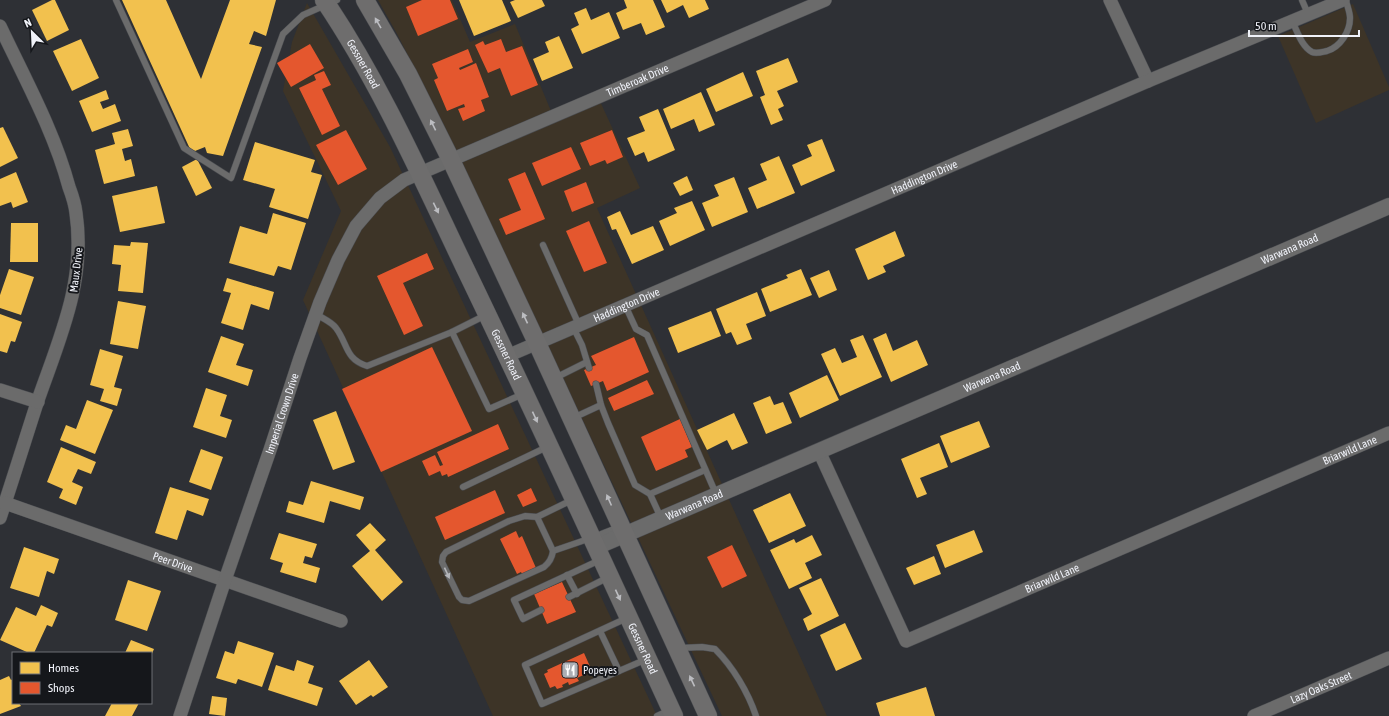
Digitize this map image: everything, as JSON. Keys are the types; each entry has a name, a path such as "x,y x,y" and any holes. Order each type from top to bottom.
{"main road":[{"path":"365,0 408,74 451,160 554,378 708,716"},
{"name":"Gessner Road","path":"330,1 379,90 488,314 647,659 667,714"}],"street":[{"name":"Timberoak Drive","path":"451,160 825,0"},
{"path":"1110,0 1148,81"},
{"name":"Haddington Drive","path":"507,356 1148,81 1345,0"},
{"name":"Maux Drive","path":"0,26 63,165 76,212 78,234 78,266 74,294 0,518"},
{"name":"Imperial Crown Drive","path":"180,716 316,314 338,260 356,226 380,198 404,180 451,160"},
{"name":"Warwana Road","path":"596,548 623,531 661,520 1389,206"},
{"path":"0,390 38,402"},
{"name":"Briarwild Lane","path":"819,451 906,641 1389,433"},
{"name":"Peer Drive","path":"5,503 341,621"},
{"name":"Lazy Oaks Street","path":"1254,716 1389,658"}],"lane":[{"path":"116,0 184,148 231,178 283,34 302,15 330,1"},
{"path":"1302,0 1308,14"},
{"path":"1292,21 1303,43 1312,52 1319,53 1331,49 1342,41 1348,29 1350,17 1345,0"},
{"path":"543,245 576,326 588,365 554,378"},
{"path":"625,305 636,329 647,335 716,496"},
{"path":"316,314 336,327 346,348 354,360 367,366 452,332 488,314"},
{"path":"452,332 489,409 524,393"},
{"path":"596,384 601,405 635,485 650,494 661,520"},
{"path":"572,418 601,405"},
{"path":"463,487 549,446"},
{"path":"650,494 705,470"},
{"path":"537,517 552,551 552,556 549,562 544,567 470,601 465,601 459,597 442,562 443,556 446,552 509,521 525,516 537,517 573,500"},
{"path":"552,551 596,548"},
{"path":"541,610 523,619 514,600 567,575 596,548"},
{"path":"567,575 576,594"},
{"path":"569,597 609,577"},
{"path":"628,618 525,665 542,704 647,659"},
{"path":"600,631 619,671"},
{"path":"677,648 702,647 715,649 737,676 753,706 756,716"}],"shaded area":[{"path":"378,0 452,0 470,42 515,24 553,116 598,97 640,188 597,208 827,716 722,716 442,121"},
{"path":"307,3 390,147 657,716 493,716 303,300 341,211 283,91 292,42"},
{"path":"1353,4 1389,90 1316,123 1278,36"}],"building: Homes":[{"path":"55,0 69,30 47,41 32,10"},
{"path":"122,0 166,0 201,79 230,0 276,0 266,36 254,31 249,44 262,47 223,156 207,153 205,147 195,151 190,149"},
{"path":"459,0 502,0 511,21 474,36"},
{"path":"515,0 542,0 545,6 518,18 510,2"},
{"path":"624,0 653,0 665,27 646,35 641,23 623,30 616,13 627,8"},
{"path":"661,0 705,0 709,9 689,18 683,5 667,13"},
{"path":"586,8 591,20 609,12 620,38 582,54 571,29 579,25 574,13"},
{"path":"559,36 573,68 542,81 533,59 549,52 545,42"},
{"path":"81,39 99,78 72,91 53,51"},
{"path":"788,58 798,82 777,91 784,106 778,109 783,120 771,125 760,97 765,95 756,71"},
{"path":"743,72 753,96 716,112 706,89"},
{"path":"106,90 109,99 100,102 103,109 115,104 121,121 92,132 79,101"},
{"path":"701,92 715,125 699,132 694,119 671,129 663,109"},
{"path":"658,109 675,150 648,162 644,152 635,156 627,138 645,131 639,117"},
{"path":"3,127 18,158 0,167 0,128"},
{"path":"128,129 133,146 122,149 125,161 131,159 135,176 104,184 95,150 115,144 112,133"},
{"path":"822,139 835,171 801,186 792,165 812,156 807,145"},
{"path":"255,142 315,160 311,172 322,175 308,219 269,207 275,189 243,180"},
{"path":"779,156 795,193 757,209 748,188 767,180 760,164"},
{"path":"197,159 212,188 196,196 182,167"},
{"path":"16,172 28,202 13,208 11,202 0,206 0,179"},
{"path":"687,176 693,190 680,196 673,183"},
{"path":"734,177 748,212 712,227 702,203 719,196 714,185"},
{"path":"157,186 165,223 120,232 112,196"},
{"path":"692,201 705,230 670,246 659,221 677,213 674,208"},
{"path":"620,211 631,235 653,226 664,250 632,264 616,229 612,230 607,217"},
{"path":"273,213 306,223 291,270 278,266 274,276 229,263 240,226 267,234"},
{"path":"11,223 38,223 38,262 10,262"},
{"path":"895,231 905,256 883,266 886,272 868,280 855,249"},
{"path":"131,242 148,243 143,293 118,291 121,265 112,264 114,245 130,246"},
{"path":"9,269 34,277 21,315 0,308 0,295"},
{"path":"801,269 812,295 770,312 761,289 788,278 786,275"},
{"path":"829,270 837,290 819,298 810,278"},
{"path":"227,278 274,292 269,310 251,304 243,330 221,323 231,293 223,291"},
{"path":"757,292 766,316 746,324 752,339 737,345 731,332 726,334 716,309"},
{"path":"118,301 146,306 138,349 110,344"},
{"path":"711,311 721,336 678,353 668,328"},
{"path":"0,314 22,322 15,342 11,341 7,353 0,351"},
{"path":"886,333 893,351 917,340 928,365 891,382 873,339"},
{"path":"863,335 882,377 840,396 821,354 835,348 842,363 857,357 850,340"},
{"path":"221,336 244,344 236,365 253,370 248,386 208,372"},
{"path":"100,349 123,356 114,387 122,389 117,406 100,401 104,389 90,385"},
{"path":"827,375 839,400 800,418 789,393"},
{"path":"206,388 227,395 220,416 232,420 226,438 193,427"},
{"path":"770,396 774,405 783,402 792,423 766,434 753,403"},
{"path":"87,400 113,410 95,454 60,440 66,425 76,429"},
{"path":"336,411 355,462 333,470 313,420"},
{"path":"734,413 748,443 732,450 727,440 707,450 697,430"},
{"path":"979,421 990,447 951,463 940,436"},
{"path":"939,443 948,467 920,478 927,494 917,498 901,459"},
{"path":"61,447 96,462 91,474 78,469 72,482 83,487 76,505 59,498 63,489 47,482"},
{"path":"201,449 223,457 211,490 189,482"},
{"path":"311,481 364,497 360,510 330,501 324,523 286,512 289,501 303,505"},
{"path":"170,487 209,499 203,516 187,510 177,540 155,533"},
{"path":"790,493 806,526 769,543 753,510"},
{"path":"370,523 386,540 375,550 403,582 382,601 352,566 370,551 356,535"},
{"path":"974,530 983,552 945,568 936,545"},
{"path":"279,533 317,544 312,558 305,556 303,563 320,568 316,583 280,572 283,563 270,559"},
{"path":"812,535 822,555 805,563 812,578 789,589 770,550 794,539 796,543"},
{"path":"24,547 59,559 54,574 47,571 39,597 10,588"},
{"path":"934,556 941,574 914,585 906,568"},
{"path":"821,578 839,616 808,631 803,619 812,614 799,588"},
{"path":"128,580 161,591 147,631 115,620"},
{"path":"41,605 58,613 52,627 47,625 34,652 27,652 0,640 16,607 36,616"},
{"path":"845,623 862,659 836,671 820,635"},
{"path":"131,640 154,649 152,654 152,652 125,652"},
{"path":"238,641 274,653 262,687 238,679 236,684 216,678 225,651 234,654"},
{"path":"297,660 314,666 308,683 323,688 317,706 268,690 276,665 294,671"},
{"path":"369,660 388,687 373,697 371,695 356,705 339,681"},
{"path":"9,676 12,680 12,704 20,704 21,706 0,714 0,680"},
{"path":"926,687 935,716 880,716 876,703"},
{"path":"212,696 227,698 225,716 209,714"},
{"path":"111,704 138,704 132,716 105,716"}],"building: Shops":[{"path":"422,0 450,0 458,19 418,36 406,7"},
{"path":"501,39 506,52 522,46 538,85 511,96 500,68 488,73 475,45 483,41 485,45"},
{"path":"310,44 324,68 291,87 277,63"},
{"path":"468,49 473,62 459,68 460,70 476,63 489,97 481,100 485,111 463,121 458,109 465,107 464,104 447,111 434,80 438,78 432,64"},
{"path":"324,71 331,85 322,89 340,126 322,135 299,88 316,80 314,75"},
{"path":"346,130 367,169 338,185 316,145"},
{"path":"612,130 623,157 607,164 605,160 590,166 580,143"},
{"path":"571,147 581,169 542,186 532,163"},
{"path":"525,172 545,219 506,235 499,219 521,210 508,179"},
{"path":"586,182 594,203 572,212 564,191"},
{"path":"589,221 607,263 584,272 566,231"},
{"path":"427,253 434,269 403,283 423,326 404,335 377,276"},
{"path":"634,337 649,372 607,391 603,381 591,386 584,370 596,365 591,356"},
{"path":"432,347 472,431 381,472 342,389"},
{"path":"647,380 654,394 614,411 608,398"},
{"path":"680,419 692,447 685,450 688,457 656,471 641,437"},
{"path":"498,424 509,449 448,477 447,474 442,476 440,471 429,476 422,461 435,455 440,466 443,465 437,452"},
{"path":"531,488 537,501 523,507 517,495"},
{"path":"495,490 505,513 445,540 435,517"},
{"path":"516,531 519,538 522,536 536,568 522,574 521,572 517,574 500,539"},
{"path":"732,545 747,576 722,588 707,557"},
{"path":"562,582 576,612 547,624 534,594"},
{"name":"Popeyes","path":"584,653 592,671 577,678 579,681 569,685 568,682 562,685 563,687 557,689 555,686 550,688 544,674 548,672 547,670"}],"place":[{"name":"Popeyes","path":"570,670"}]}
